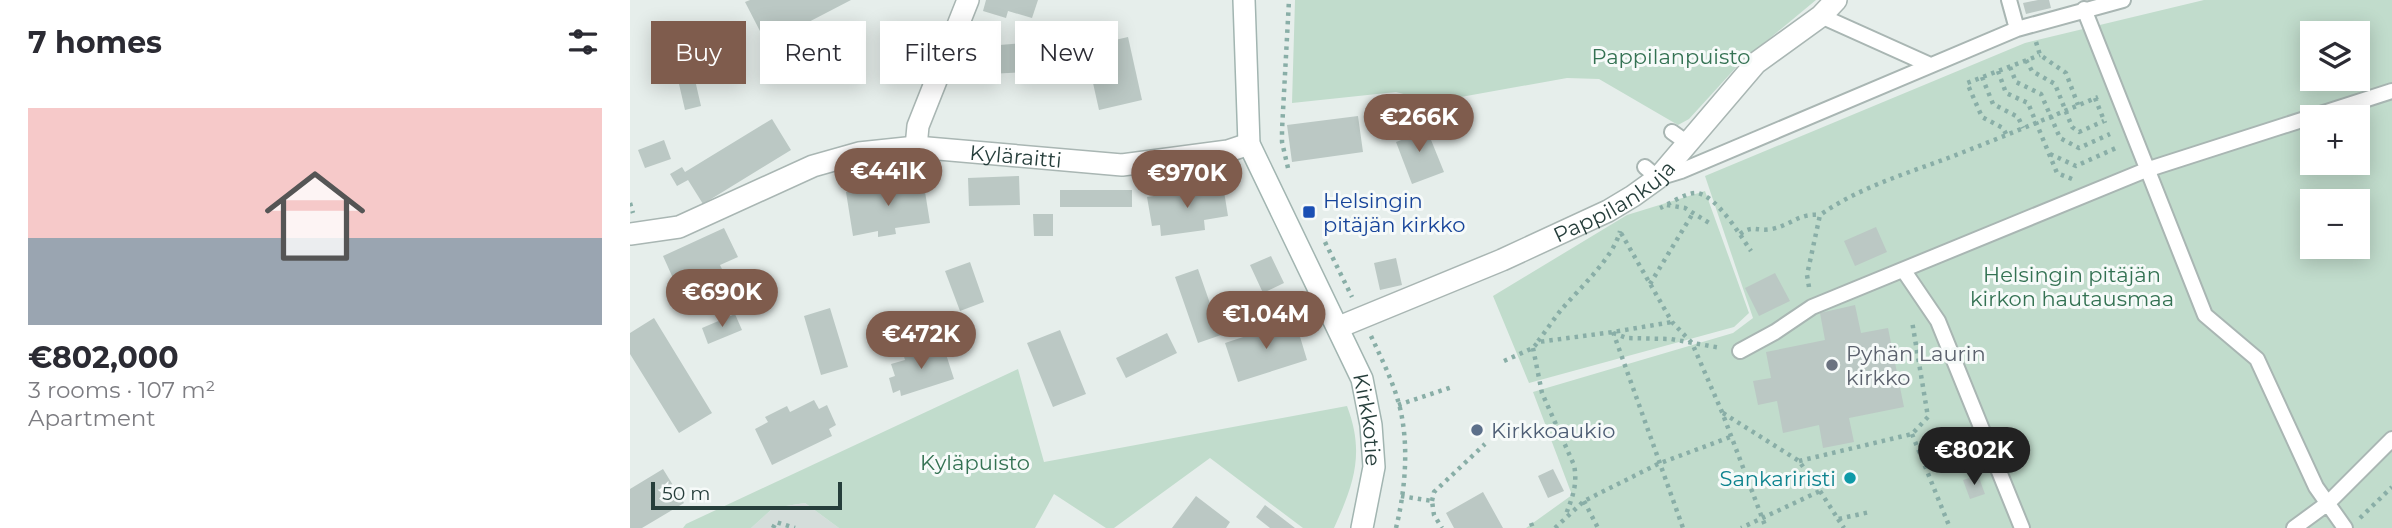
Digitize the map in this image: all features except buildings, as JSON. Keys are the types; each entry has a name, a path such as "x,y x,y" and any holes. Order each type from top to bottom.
{"street":[{"path":"916,147 918,126 968,0"},
{"name":"Kirkkotie","path":"1244,0 1249,144 1362,379 1371,425 1374,467 1362,528"},
{"name":"Pappilankuja","path":"1339,327 1606,205 1652,172 1679,137 1756,63 1821,16 1836,0"},
{"name":"Kyläraitti","path":"630,234 679,227 813,166 859,153 916,147 1122,165 1228,150 1249,144"}],"lane":[{"path":"2008,0 2024,27"},
{"path":"1652,172 1681,171 2024,27 2123,0"},
{"path":"2084,9 2205,315 2258,359 2316,487 2328,503 2351,524"},
{"path":"1821,16 1930,65"},
{"path":"1740,351 1812,307 2146,170 2392,91"},
{"path":"1904,271 1938,321 2022,528"},
{"path":"2294,528 2328,503 2392,439"}],"path":[{"path":"1289,0 1282,142 1289,170"},
{"path":"2024,27 2040,55 2066,73 2078,105"},
{"path":"2006,134 2003,128 1982,117 1967,83 2040,55"},
{"path":"2026,60 2032,71 2055,84 2071,127 2079,132 2105,121"},
{"path":"2010,67 2016,82 2041,94 2060,138 2079,148 2110,134"},
{"path":"1998,71 2006,93 2028,103 2057,173 2076,181"},
{"path":"1982,77 1993,104 2018,117 2022,128"},
{"path":"1740,234 1749,228 1774,229 1807,214 1820,215 1835,204 1869,188 2115,89"},
{"path":"2049,154 2076,166 2116,148 2095,98"},
{"path":"1654,210 1685,196 1697,194 1724,211 1751,250"},
{"path":"1606,205 1672,321 1692,343 1722,412 1766,528"},
{"path":"1666,205 1685,208 1710,224"},
{"path":"1650,284 1693,213"},
{"path":"1812,307 1807,275 1820,215"},
{"path":"1504,361 1533,348 1561,310 1595,273 1621,233"},
{"path":"1799,461 1912,434 1928,417 1910,310"},
{"path":"1538,342 1672,321"},
{"path":"1612,332 1627,338 1671,339 1740,351"},
{"path":"1612,332 1683,528"},
{"path":"1533,348 1542,393 1577,476 1574,493 1563,521"},
{"path":"1398,405 1452,387"},
{"path":"1722,412 1799,461 1844,528"},
{"path":"1912,434 1950,528"},
{"path":"1555,528 1584,501 1658,464 1730,437"},
{"path":"1442,528 1434,515 1434,492 1485,444"},
{"path":"2351,524 2392,487"},
{"path":"1741,528 1819,491"},
{"path":"1401,496 1432,501"},
{"path":"1584,501 1598,528"},
{"path":"1838,519 1870,512"},
{"path":"773,528 776,522 795,528"}],"shaded area":[{"path":"805,503 839,528 751,528 773,508"}],"green space":[{"name":"Pappilanpuisto","path":"1295,0 1816,0 1741,62 1689,119 1678,125 1599,79 1567,78 1433,102 1396,92 1292,103"},
{"name":"Helsingin pitäjän kirkon hautausmaa","path":"2204,0 2392,0 2392,528 1526,528 1572,495 1533,392 1733,333 1753,318 1705,176 2025,43"},
{"path":"1705,191 1749,313 1734,327 1529,383 1493,296 1627,215"},
{"name":"Kyläpuisto","path":"1018,369 1044,462 1347,406 1355,439 1355,468 1334,528 1303,528 1210,458 1114,528 1106,528 1054,494 1035,528 839,528 805,503 773,508 751,528 683,528 686,524"}],"place":[{"name":"Helsingin pitäjän kirkko","path":"1309,212"},
{"name":"Pyhän Laurin kirkko","path":"1832,365"},
{"name":"Kirkkoaukio","path":"1477,430"},
{"name":"Sankariristi","path":"1850,478"}]}
